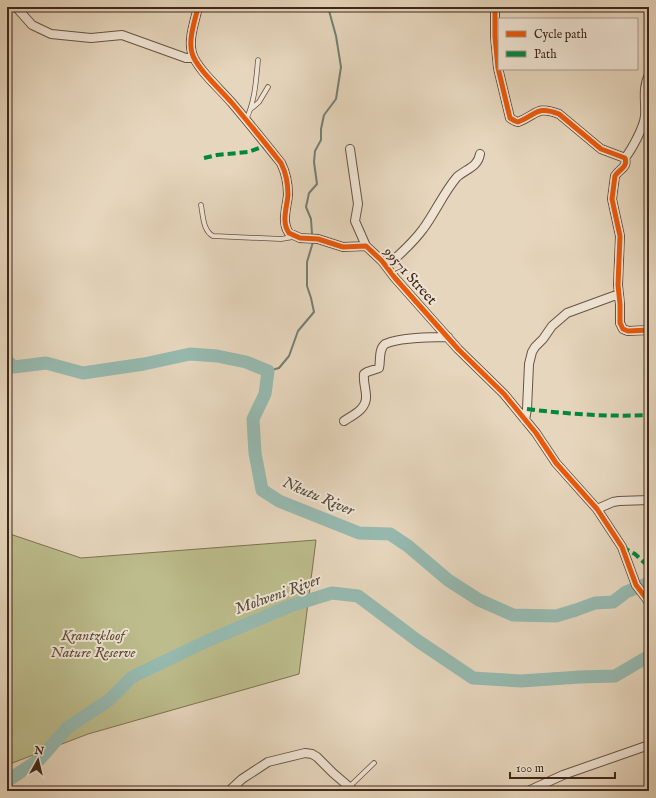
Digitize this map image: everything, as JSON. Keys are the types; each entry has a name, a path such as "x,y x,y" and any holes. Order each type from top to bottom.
{"street":[{"path":"16,7 32,25 51,34 91,38 122,35 186,58 194,58"},
{"path":"198,7 192,36 191,52 199,67 232,103 281,163 284,170 288,193 285,225 289,233 295,236"},
{"path":"495,7 495,37 498,64"},
{"path":"499,70 511,119 518,122 542,110 559,114 601,149 625,158"},
{"path":"649,76 644,94 645,118 632,147 625,158 626,163 624,168 616,173 613,182 613,206 621,241 618,284 620,323 623,329 628,331 649,330"},
{"path":"350,149 358,204 355,221 366,246"},
{"path":"386,266 407,248 422,230 454,182 463,172 477,162 480,154"},
{"name":"99571 Street","path":"295,236 318,239 343,247 366,246 374,252 448,338 504,394 556,463 597,509 622,547 638,588 649,602"},
{"path":"525,420 527,409 529,364 535,347 552,326 567,313 619,294"},
{"path":"344,421 363,408 366,396 364,374 379,368 382,346 385,344 411,339 435,337 448,338"},
{"path":"597,509 613,502 649,500"},
{"path":"528,791 563,775 649,744"},
{"path":"229,791 242,779 268,762 305,753 312,754 317,757 352,789"}],"lane":[{"path":"245,120 251,108 255,93 258,60"},
{"path":"251,108 259,102 268,86"},
{"path":"201,205 206,230 213,236 281,239 295,236"},
{"path":"352,789 374,763"}],"green space":[{"name":"Krantzkloof Nature Reserve","path":"7,533 81,558 316,540 299,674 88,734 7,765"}],"waterway":[{"path":"312,234 311,219 306,207 309,193 317,184 314,162 315,151 321,140 321,129 324,115 336,99 341,67 336,36 328,7"},
{"path":"268,371 279,368 289,356 298,331 314,312 307,286 307,262 313,242"},
{"name":"Nkutu River","path":"7,361 14,367 46,363 83,373 144,364 190,354 217,356 246,362 268,371 265,394 253,419 255,453 262,490 279,501 359,533 390,534 408,546 448,580 479,600 513,615 556,616 595,603 613,602 626,592 649,583"},
{"name":"Molweni River","path":"7,781 40,759 67,728 109,700 132,677 207,641 290,606 332,593 358,596 418,641 473,678 521,681 615,676 649,656"}],"marked path":[{"path":"204,158 217,155 248,152 267,145"},
{"path":"527,409 588,415 649,415"},
{"path":"622,547 635,554 649,567"}],"cycle path":[{"path":"198,7 191,36 191,48 194,59 281,163 288,186 285,224 289,233 300,238 318,239 343,247 366,246 382,261 395,278 458,349 504,394 536,433 556,463 597,509 622,547 636,585 649,602"},
{"path":"495,7 495,37 498,68"},
{"path":"498,70 510,118 518,122 537,112 546,110 551,111 559,114 601,149 625,158 626,161 624,166 615,176 612,199 620,236 618,285 620,323 623,329 628,331 649,330"}]}
